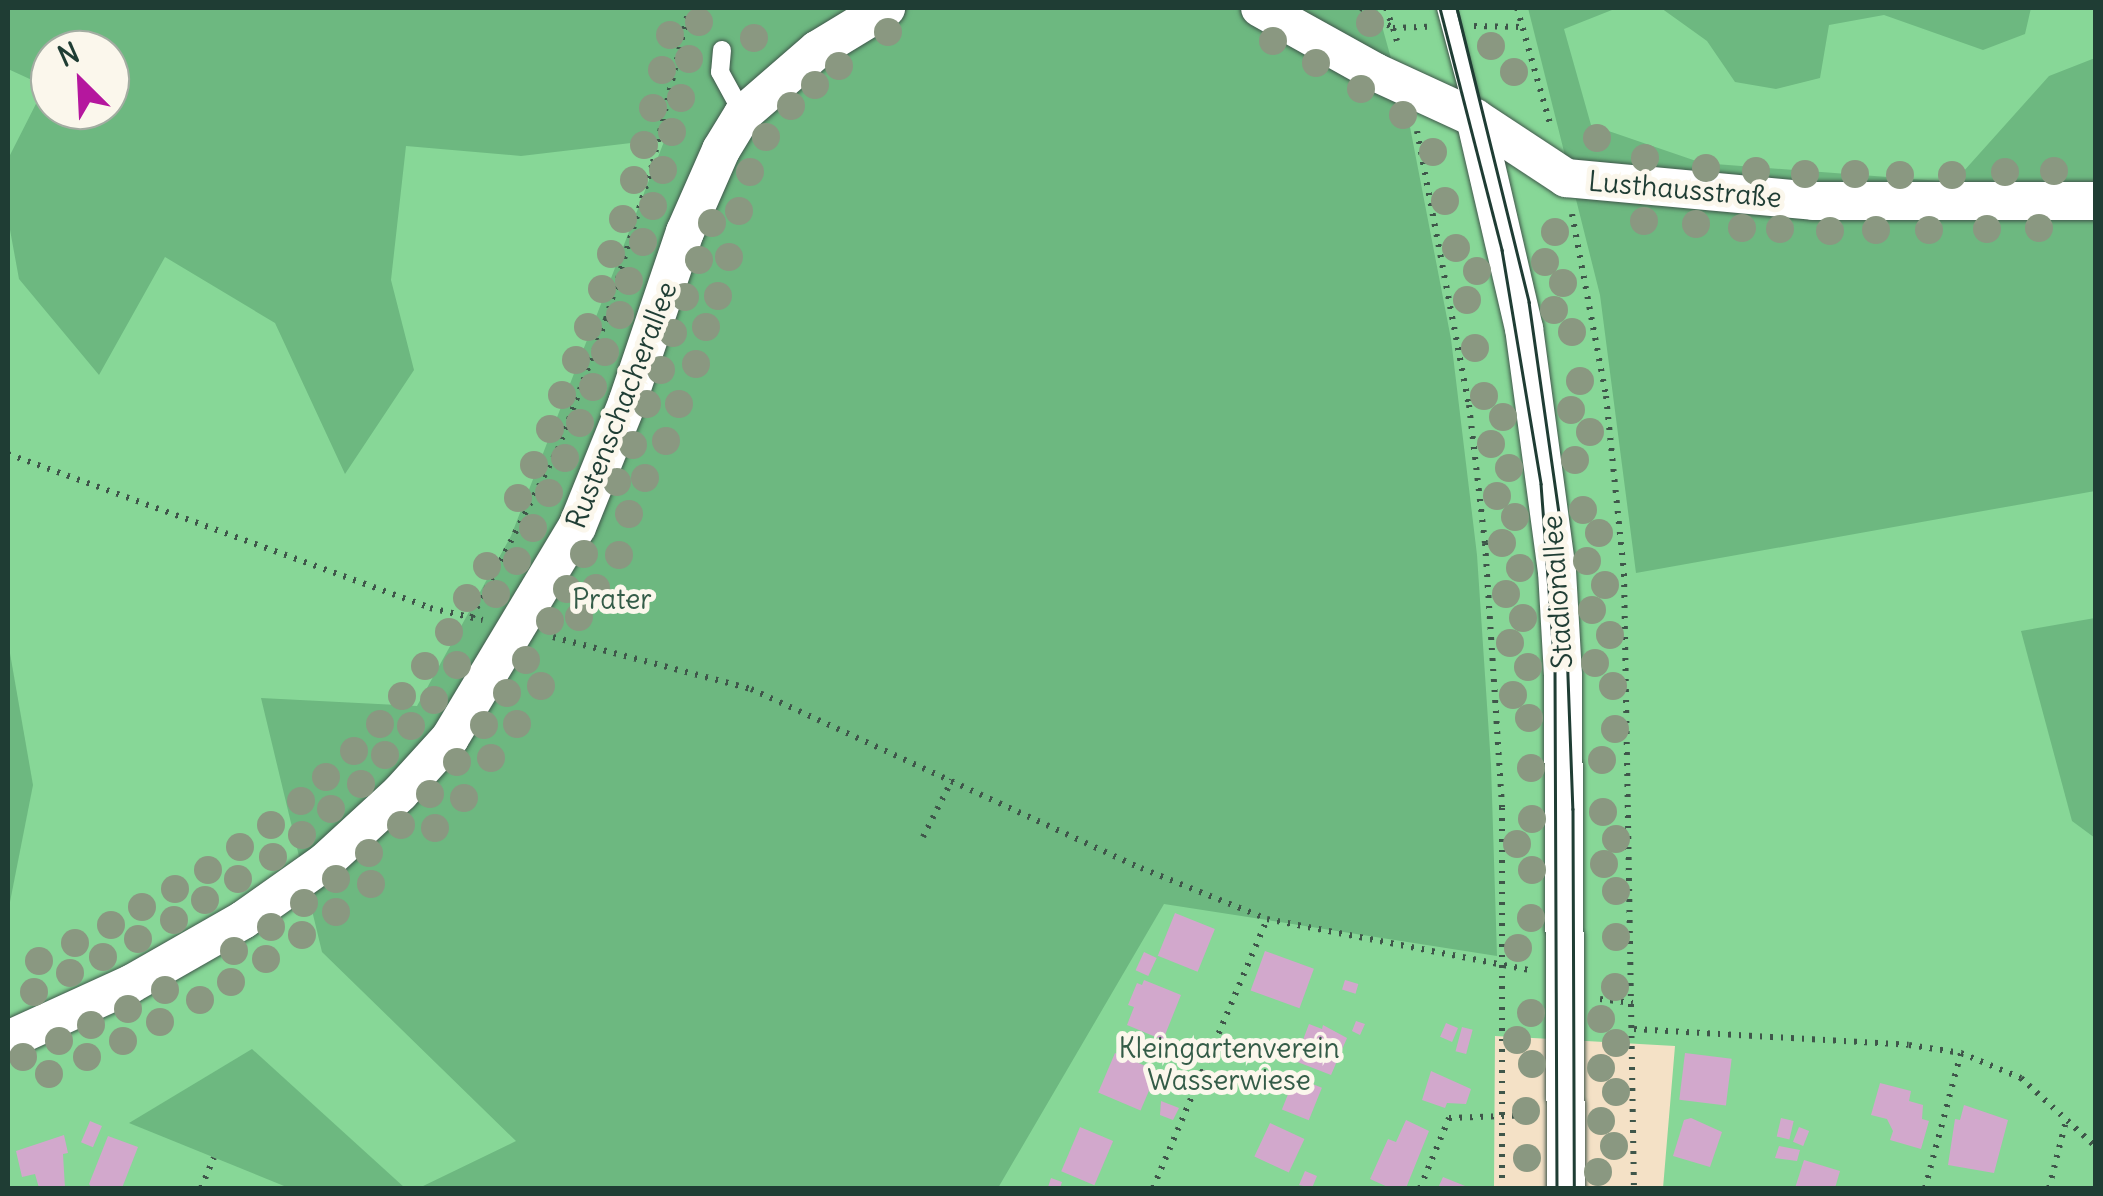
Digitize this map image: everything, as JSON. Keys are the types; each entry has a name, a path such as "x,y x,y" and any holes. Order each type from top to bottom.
{"street":[{"path":"743,114 817,50 886,8"},
{"name":"Lusthausstraße","path":"1260,8 1475,118 1566,178 1813,201 2096,201"},
{"name":"Rustenschacherallee","path":"8,1040 131,984 243,920 324,862 400,793 450,738 577,527 627,403 684,232 721,150 743,114"},
{"name":"Stadionallee","path":"1475,118 1524,328 1548,480 1563,676 1566,1188"}],"lane":[{"name":"Stadionallee","path":"1448,17 1475,118"},
{"path":"722,50 720,72 743,114"}],"path":[{"path":"472,617 558,449 606,320 658,143 689,8"},
{"path":"1361,8 1393,28 1448,17 1523,27"},
{"path":"1386,8 1409,87 1469,405 1485,543 1502,808 1502,1188"},
{"path":"1518,8 1566,178 1606,396 1624,574 1634,1188"},
{"path":"8,454 430,608 751,689 1141,868 1267,919 1566,976"},
{"path":"923,837 952,780"},
{"path":"1153,1188 1267,919"},
{"path":"1634,1028 1909,1045 1961,1053 2021,1078 2068,1117 2096,1147"},
{"path":"1925,1188 1961,1053"},
{"path":"1420,1188 1449,1118 1565,1114"},
{"path":"2048,1188 2068,1117"},
{"path":"201,1188 214,1158"}],"green space":[{"name":"Prater","path":"8,8 2095,8 2095,1188 1663,1188 1675,1046 1495,1036 1494,1188 8,1188"},
{"path":"8,8 1377,8 1410,127 1451,339 1477,555 1491,765 1497,956 1164,904 998,1188 419,1188 516,1141 322,952 261,698 417,706 511,536 665,139 521,156 406,146 391,280 414,370 345,474 275,323 165,257 99,375 19,279 8,219 8,159 30,116 30,130 130,130 130,30 30,30 30,79 8,69"},
{"path":"1528,8 1617,8 1564,29 1591,125 1702,163 1954,182 2049,76 2095,58 2095,491 1636,573 1600,295"},
{"path":"1661,8 2031,8 2025,34 1983,50 1884,15 1829,25 1820,78 1776,89 1735,82 1707,41"},
{"path":"2096,618 2095,838 2072,821 2021,631"},
{"path":"8,642 33,785 8,912"},
{"path":"252,1049 405,1188 289,1188 129,1123"}],"building":[{"path":"1175,913 1215,929 1198,972 1158,956"},
{"path":"1265,951 1314,969 1299,1008 1251,990"},
{"path":"1144,952 1157,958 1148,976 1136,970"},
{"path":"1144,980 1181,995 1163,1040 1127,1025 1134,1007 1128,1005 1137,983 1142,985"},
{"path":"1345,980 1358,984 1355,994 1342,990"},
{"path":"1356,1021 1365,1024 1360,1035 1352,1031"},
{"path":"1446,1023 1458,1028 1452,1042 1440,1037"},
{"path":"1309,1024 1322,1029 1323,1025 1347,1038 1331,1075 1295,1061"},
{"path":"1462,1027 1473,1030 1466,1054 1456,1051"},
{"path":"1115,1053 1157,1071 1141,1111 1098,1093"},
{"path":"1685,1053 1732,1059 1726,1105 1679,1100"},
{"path":"1431,1071 1471,1089 1466,1104 1447,1103 1445,1108 1422,1100"},
{"path":"1295,1077 1322,1088 1309,1120 1282,1109"},
{"path":"1880,1083 1911,1091 1909,1101 1923,1105 1922,1119 1929,1121 1921,1149 1890,1140 1893,1131 1887,1119 1871,1115"},
{"path":"1161,1101 1179,1108 1173,1120 1160,1115"},
{"path":"1964,1105 2008,1120 1994,1173 1948,1165 1955,1119 1960,1120"},
{"path":"1691,1118 1722,1132 1710,1167 1673,1156 1684,1120"},
{"path":"1781,1118 1794,1121 1789,1139 1777,1137"},
{"path":"1406,1120 1429,1131 1406,1188 1390,1188 1370,1179 1388,1139 1396,1142"},
{"path":"90,1121 102,1126 93,1147 81,1142"},
{"path":"1270,1123 1304,1139 1289,1173 1254,1157"},
{"path":"1080,1127 1113,1141 1094,1185 1061,1171"},
{"path":"1799,1127 1809,1131 1803,1146 1793,1142"},
{"path":"64,1135 68,1153 63,1154 65,1188 39,1188 35,1174 22,1177 16,1151"},
{"path":"108,1136 138,1147 122,1188 92,1188 89,1184"},
{"path":"1779,1146 1800,1150 1797,1161 1775,1158"},
{"path":"1804,1160 1840,1171 1835,1188 1795,1188"},
{"path":"1305,1171 1317,1176 1312,1188 1299,1185"},
{"path":"1443,1177 1470,1188 1438,1188"},
{"path":"1051,1178 1062,1182 1060,1188 1048,1187"}],"tram line":[{"path":"1440,8 1502,250 1541,484 1555,669 1557,1188"},
{"path":"1457,8 1529,302 1563,540 1573,809 1574,1188"}],"park label":[{"name":"Kleingartenverein Wasserwiese","path":"1229,1064"}]}
